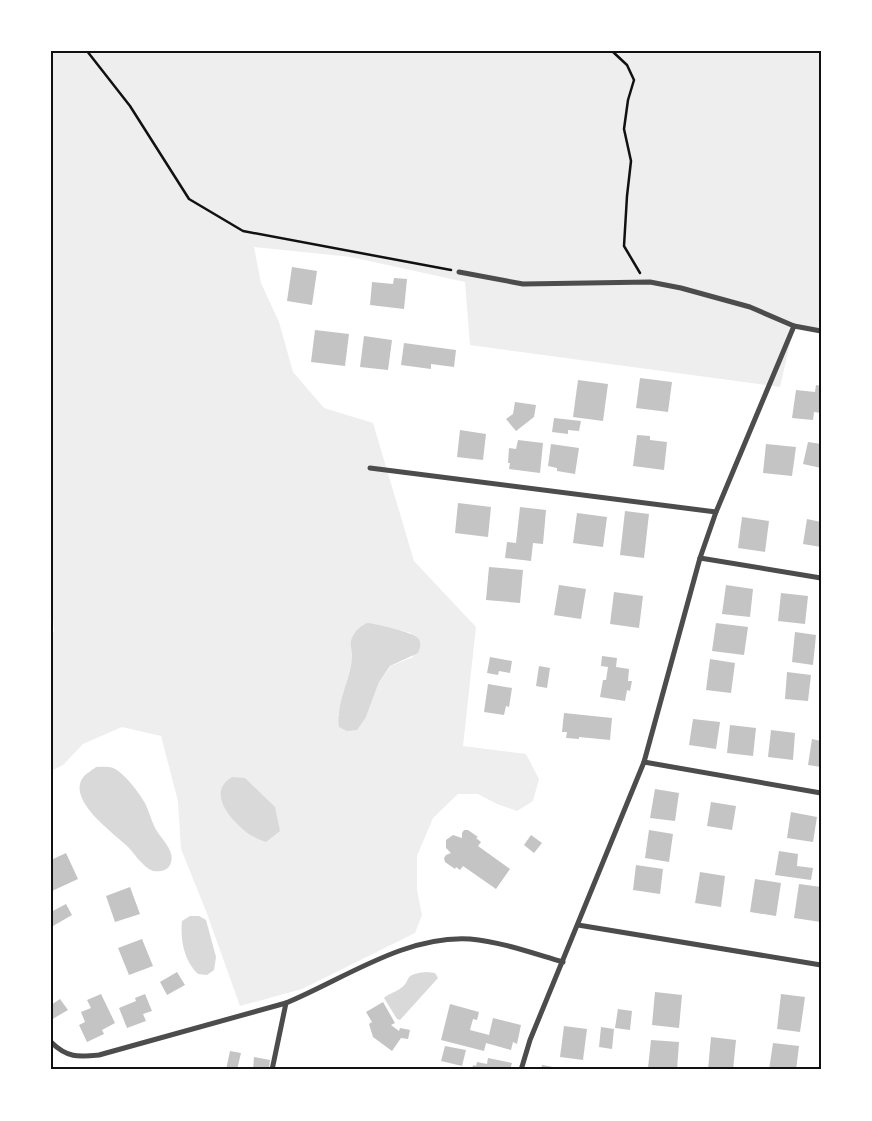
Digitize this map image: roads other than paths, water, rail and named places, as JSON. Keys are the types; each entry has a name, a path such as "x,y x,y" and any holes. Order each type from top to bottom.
{"street":[{"path":"460,272 523,284 650,282 681,288 750,307 794,326 821,331"},
{"path":"521,1070 530,1040 644,762 700,558 716,512 794,326"},
{"path":"370,468 716,512"},
{"path":"700,558 821,578"},
{"path":"644,762 821,793"},
{"path":"578,925 821,965"},
{"path":"51,1042 69,1055 83,1057 99,1055 286,1003 388,955 434,941 467,939 497,943 563,962"},
{"path":"272,1070 286,1003"}]}
